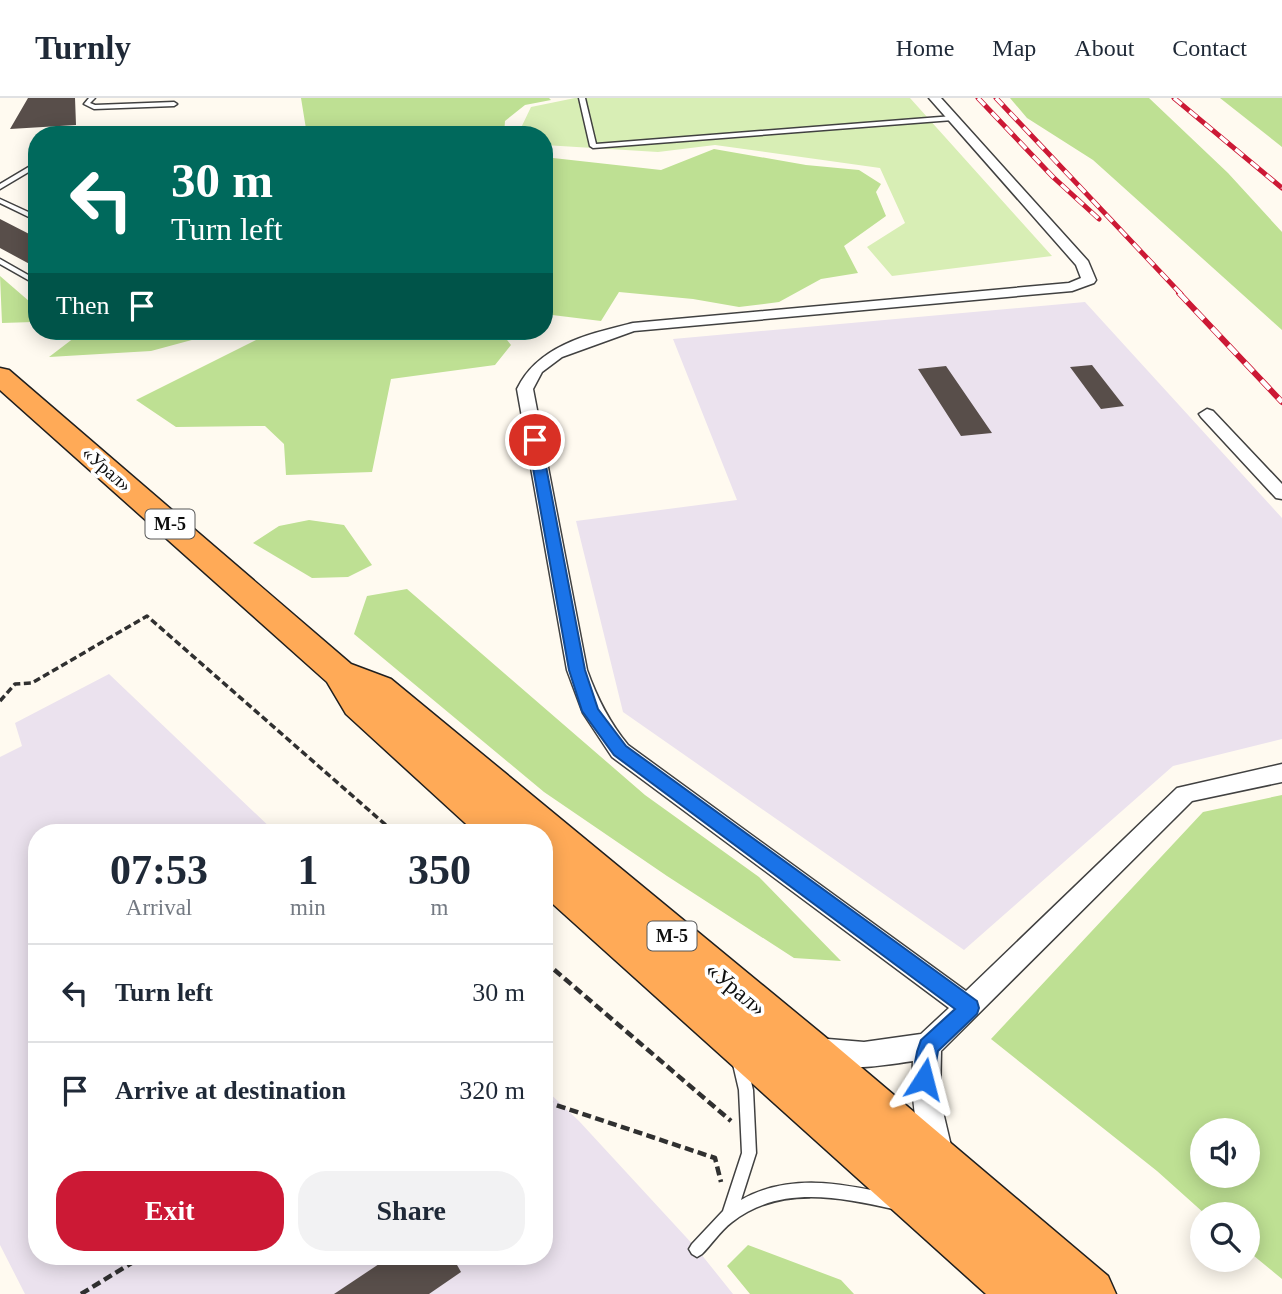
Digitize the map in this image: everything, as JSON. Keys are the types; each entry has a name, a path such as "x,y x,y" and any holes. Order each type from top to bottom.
{"highway":[{"name":"«Урал»","path":"0,376 339,673 358,705 492,824"},
{"name":"«Урал»","path":"339,673 379,688 540,824"},
{"name":"«Урал»","path":"553,835 807,1050 936,1189 1024,1294"},
{"name":"«Урал»","path":"553,879 733,1036 936,1189 1090,1294"}],"street":[{"path":"936,98 1083,264 1089,280 1072,287 633,327 556,355 535,370 525,389 577,670 590,711 607,737 631,759 970,1008"},
{"path":"1207,414 1282,494"},
{"path":"807,1050 864,1055 928,1046 970,1008 1185,794 1282,773"},
{"path":"928,1046 924,1079 936,1189"}],"lane":[{"path":"92,98 87,104 94,107 174,104"},
{"path":"582,98 593,146 953,118"},
{"path":"0,187 28,170"},
{"path":"0,201 28,215"},
{"path":"0,261 28,278"},
{"path":"729,1214 749,1153 746,1090 733,1036"},
{"path":"697,1249 729,1214 775,1191 936,1189"}],"path":[{"path":"0,701 15,684 32,683 147,616 385,824"},
{"path":"553,969 748,1136"},
{"path":"553,1104 715,1158 729,1214"},
{"path":"81,1294 128,1265"}],"shaded area":[{"path":"1085,302 1282,518 1282,739 1173,766 964,950 623,712 576,521 737,500 673,339"},
{"path":"109,674 267,824 28,824 28,1265 553,1265 553,1096 697,1249 733,1294 25,1294 0,1245 0,757 22,746 15,723"}],"green space":[{"path":"301,98 551,100 525,105 505,121 505,126 306,126"},
{"path":"575,98 910,98 1052,256 892,276 867,247 905,223 880,168 715,145 658,152 553,146 553,126 522,126 531,107"},
{"path":"1010,98 1149,98 1228,173 1282,232 1282,330 1093,160 1027,118"},
{"path":"1220,98 1282,98 1282,147"},
{"path":"714,149 806,165 859,170 881,184 876,192 886,216 844,246 858,273 821,279 779,302 739,307 693,299 619,292 601,321 553,315 553,158 661,170"},
{"path":"0,276 28,300 28,322 2,323"},
{"path":"71,340 192,340 151,351 49,357"},
{"path":"256,340 507,340 511,345 495,365 391,379 372,472 286,475 284,444 265,426 176,427 136,400"},
{"path":"309,520 344,525 372,565 348,577 312,578 253,543 279,526"},
{"path":"407,589 645,795 759,877 841,961 794,958 667,876 544,792 354,634 367,596"},
{"path":"1282,795 1282,1279 1260,1261 1260,1202 1192,1202 1157,1171 991,1039 1203,812"},
{"path":"748,1245 841,1280 854,1294 750,1294 727,1266"}],"building":[{"path":"28,98 75,98 76,125 10,129"},
{"path":"0,219 28,233 28,263 0,248"},
{"path":"1092,365 1124,406 1101,409 1070,367"},
{"path":"946,366 992,433 961,436 918,369"},
{"path":"378,1265 457,1265 461,1272 429,1294 334,1294"}],"railway":[{"path":"978,98 1053,177 1099,219"},
{"path":"996,98 1181,294"},
{"path":"1174,98 1282,188"},
{"path":"1179,293 1282,402"}],"route":[{"path":"535,440 577,670 590,711 620,751 970,1008 928,1046 924,1079"}]}
